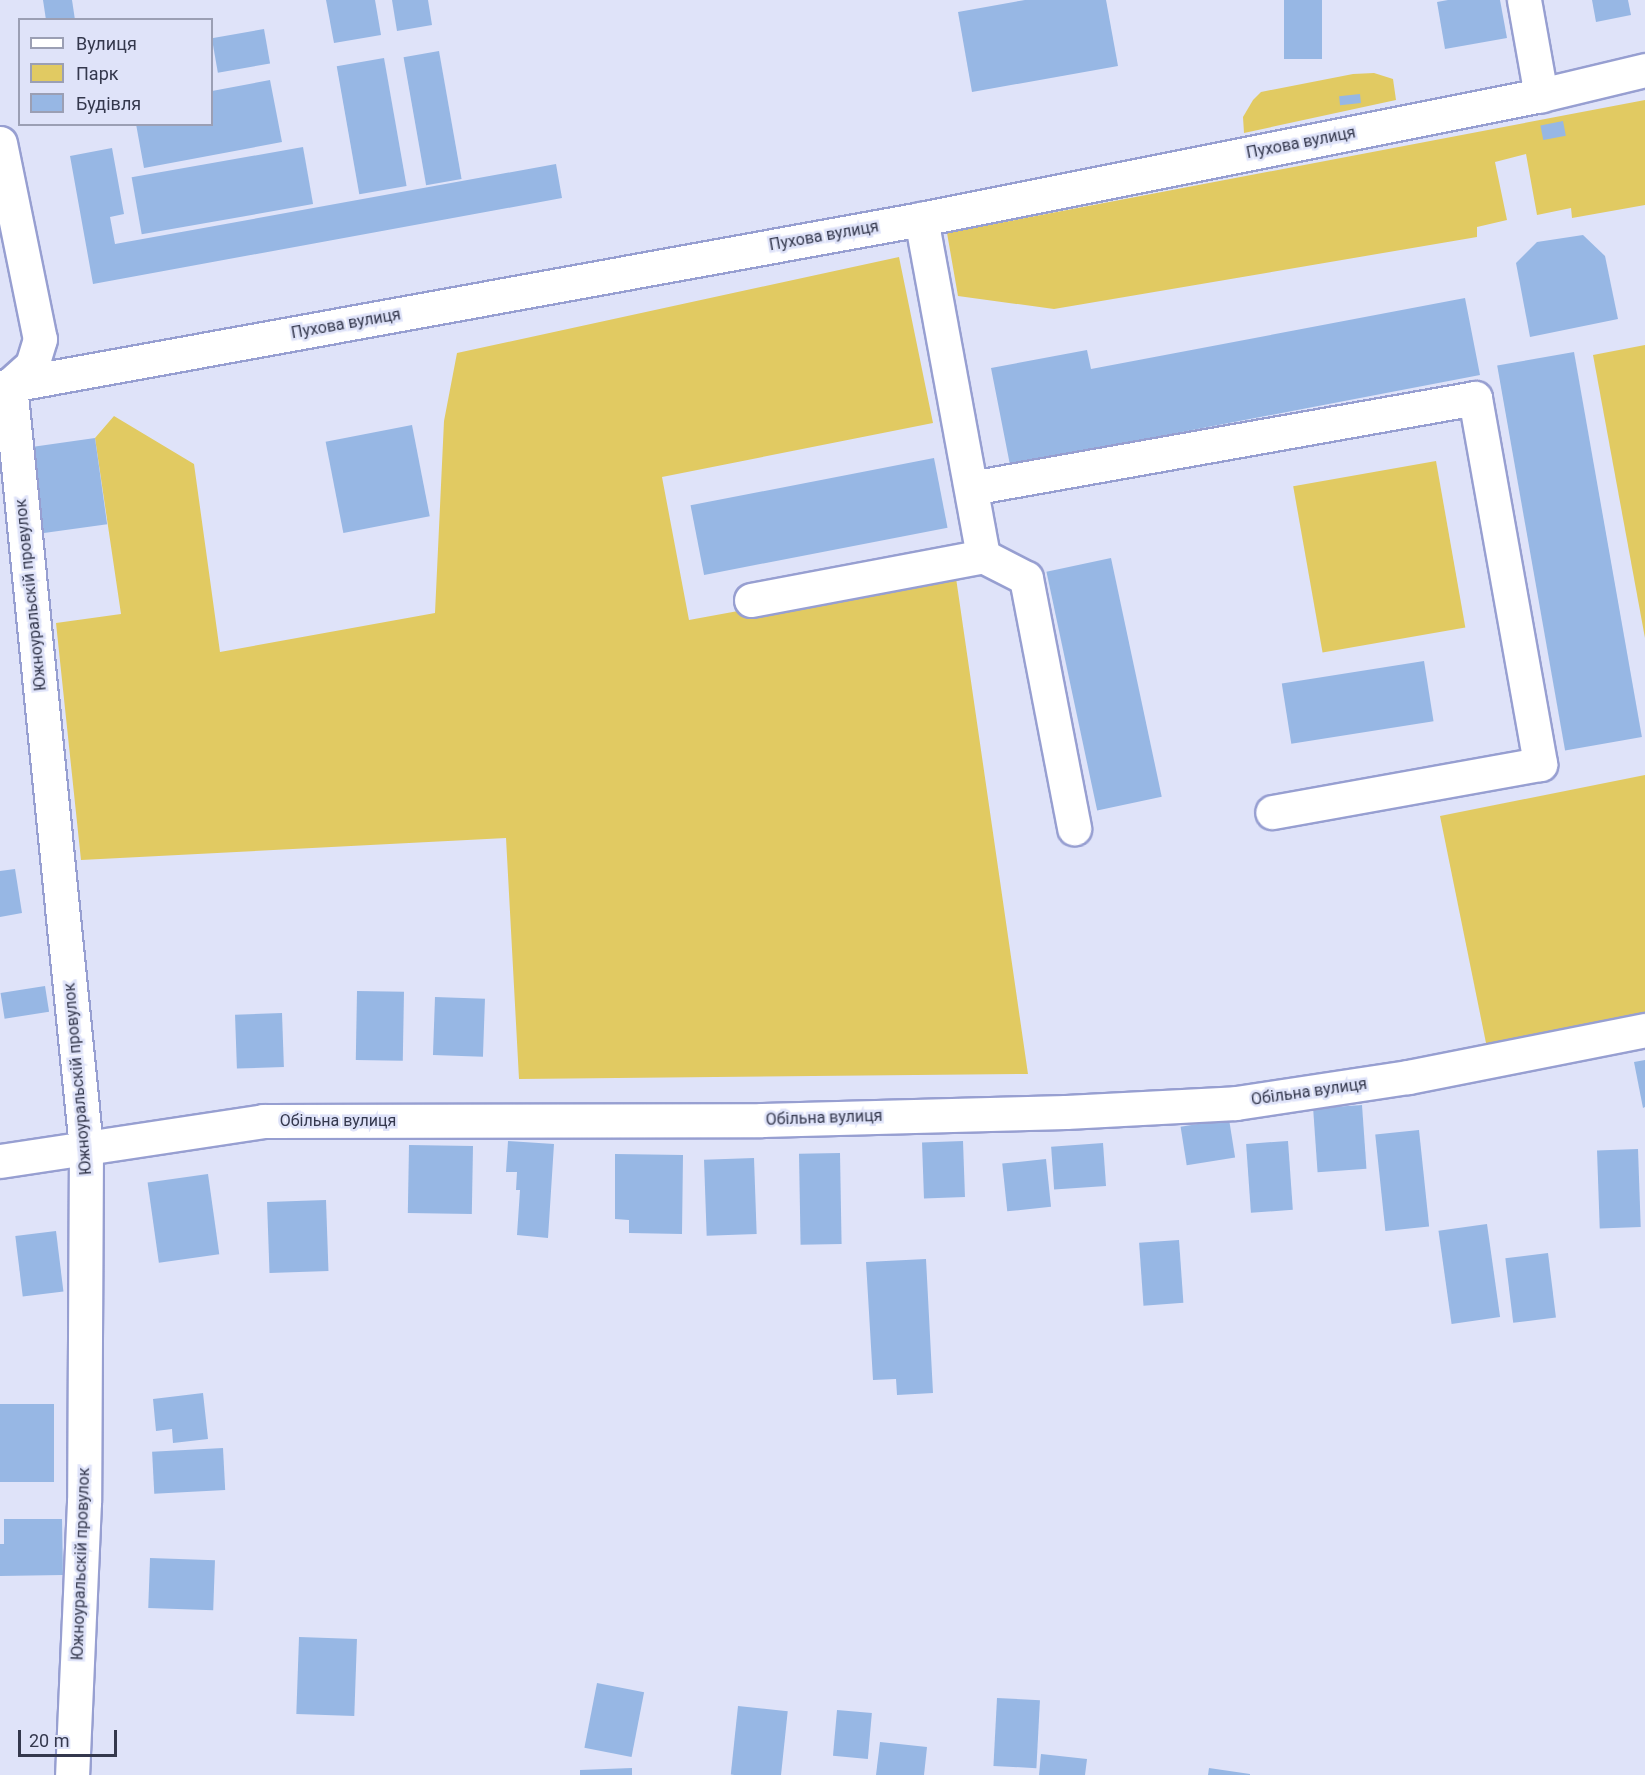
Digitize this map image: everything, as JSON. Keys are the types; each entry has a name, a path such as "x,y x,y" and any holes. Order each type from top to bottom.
{"street":[{"path":"1524,0 1540,95"},
{"name":"Пухова вулиця","path":"5,386 921,219 1540,95 1645,70"},
{"path":"0,143 40,339 32,365 5,386"},
{"path":"921,219 983,556"},
{"name":"Южноуральскій провулок","path":"5,386 86,1148 84,1502 72,1775"},
{"path":"971,488 1475,398 1540,764 1272,812"},
{"path":"751,600 983,556 1026,578 1074,828"},
{"name":"Обільна вулиця","path":"0,1161 263,1121 762,1120 1066,1112 1236,1103 1408,1077 1645,1030"}],"green space":[{"path":"1374,73 1393,79 1396,100 1244,133 1243,117 1253,100 1261,92 1353,74"},
{"path":"1645,100 1645,205 1572,218 1571,208 1537,215 1526,154 1495,162 1507,220 1477,227 1477,237 1054,309 958,296 947,233"},
{"path":"899,257 933,423 662,477 689,620 955,571 1028,1074 519,1079 506,838 81,860 56,623 121,614 95,438 114,416 194,464 220,652 435,613 444,421 457,353"},
{"path":"1645,345 1645,638 1593,355"},
{"path":"1436,461 1465,627 1323,653 1293,486"},
{"path":"1645,775 1645,1021 1487,1048 1440,816"}],"building":[{"path":"43,0 72,0 75,18 46,18"},
{"path":"326,0 375,0 381,35 334,43"},
{"path":"392,0 428,0 432,25 397,31"},
{"path":"1025,0 1106,0 1118,66 972,92 958,12"},
{"path":"1284,0 1322,0 1322,59 1284,59"},
{"path":"1500,0 1507,38 1445,49 1437,2"},
{"path":"1592,0 1628,0 1631,15 1596,22"},
{"path":"264,29 270,63 218,73 213,38"},
{"path":"439,51 462,179 426,185 404,57"},
{"path":"384,58 407,186 359,194 337,66"},
{"path":"270,80 282,142 144,168 136,126 213,126 213,91"},
{"path":"1360,94 1361,103 1340,105 1339,96"},
{"path":"1563,121 1566,136 1543,140 1540,125"},
{"path":"303,147 313,204 142,234 132,177"},
{"path":"112,148 124,214 110,217 115,244 556,164 562,198 93,284 70,156"},
{"path":"1583,235 1605,256 1618,319 1530,337 1516,263 1537,242"},
{"path":"1465,298 1480,375 1010,465 991,368 1087,350 1091,369"},
{"path":"1574,352 1642,737 1565,751 1497,366"},
{"path":"412,425 430,516 343,533 326,442"},
{"path":"95,438 107,524 37,534 25,448"},
{"path":"934,458 948,528 704,575 691,505"},
{"path":"1111,558 1162,797 1097,810 1046,572"},
{"path":"1424,661 1434,721 1291,744 1282,684"},
{"path":"15,869 22,913 0,917 0,871"},
{"path":"45,986 49,1012 5,1019 1,993"},
{"path":"357,991 404,992 403,1061 356,1060"},
{"path":"435,997 485,999 483,1057 433,1055"},
{"path":"282,1013 284,1067 237,1069 235,1015"},
{"path":"1645,1060 1645,1107 1643,1108 1634,1062"},
{"path":"1362,1105 1366,1169 1318,1172 1313,1108"},
{"path":"1229,1119 1235,1158 1187,1165 1181,1127"},
{"path":"1419,1130 1429,1226 1385,1231 1375,1135"},
{"path":"508,1141 554,1144 548,1238 517,1235 520,1190 516,1190 517,1172 506,1172"},
{"path":"963,1141 965,1197 924,1198 922,1142"},
{"path":"1288,1141 1293,1210 1251,1213 1246,1144"},
{"path":"1103,1143 1106,1186 1054,1190 1051,1147"},
{"path":"409,1145 473,1146 472,1214 408,1213"},
{"path":"1638,1149 1641,1227 1600,1228 1597,1150"},
{"path":"840,1153 842,1244 801,1245 799,1154"},
{"path":"615,1154 683,1155 682,1234 629,1233 629,1220 615,1219"},
{"path":"754,1158 757,1234 707,1236 704,1160"},
{"path":"1046,1159 1051,1207 1007,1211 1002,1164"},
{"path":"208,1174 219,1254 159,1263 148,1182"},
{"path":"326,1200 328,1271 270,1273 267,1202"},
{"path":"1487,1224 1500,1317 1452,1324 1438,1231"},
{"path":"56,1231 63,1292 23,1297 15,1236"},
{"path":"1179,1240 1183,1303 1143,1306 1139,1243"},
{"path":"1548,1253 1556,1318 1513,1323 1505,1258"},
{"path":"926,1259 933,1393 897,1395 896,1379 873,1380 866,1262"},
{"path":"203,1393 208,1439 173,1443 172,1429 156,1431 153,1399"},
{"path":"0,1404 54,1404 54,1482 0,1482"},
{"path":"223,1448 225,1490 154,1494 152,1452"},
{"path":"4,1519 62,1519 63,1575 0,1576 0,1544 4,1544"},
{"path":"150,1558 215,1560 213,1610 148,1608"},
{"path":"299,1637 357,1639 354,1716 296,1714"},
{"path":"597,1683 644,1692 632,1757 584,1748"},
{"path":"997,1698 1040,1700 1036,1768 993,1766"},
{"path":"738,1706 788,1711 781,1775 731,1775"},
{"path":"837,1710 872,1713 868,1759 833,1756"},
{"path":"880,1742 927,1747 924,1775 876,1775"},
{"path":"1041,1754 1087,1759 1085,1775 1039,1775"},
{"path":"632,1768 632,1775 580,1775 580,1770"},
{"path":"1209,1768 1250,1774 1250,1775 1208,1775"}]}
